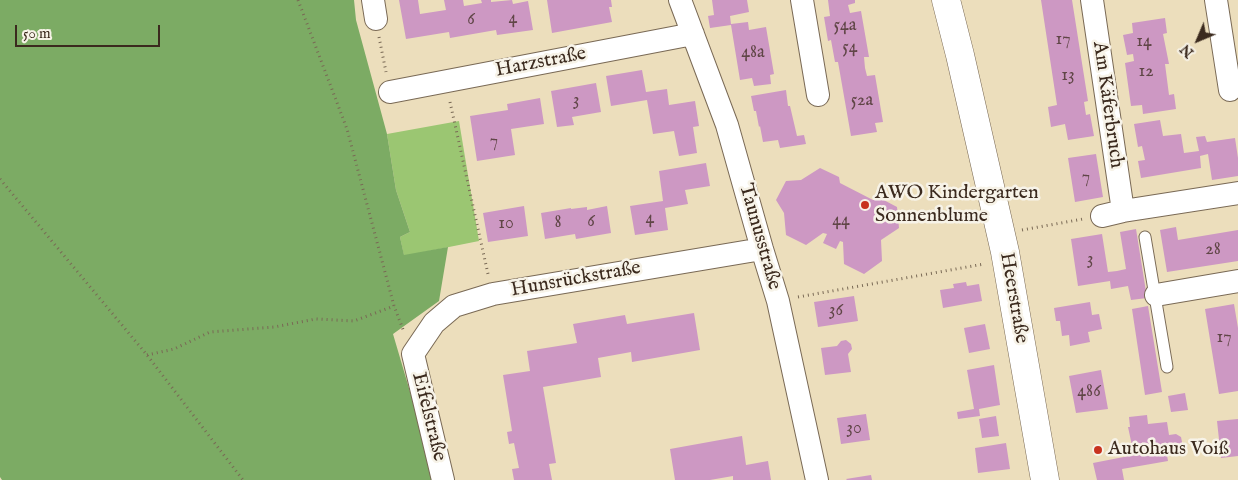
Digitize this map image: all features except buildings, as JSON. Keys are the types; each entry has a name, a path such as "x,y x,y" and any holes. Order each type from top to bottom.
{"main road":[{"name":"Heerstraße","path":"946,0 1012,241 1045,480"}],"street":[{"name":"Taunusstraße","path":"680,0 728,125 778,301 817,480"},
{"path":"802,0 818,95"},
{"name":"Am Käferbruch","path":"1092,0 1112,214"},
{"path":"1216,0 1230,90"},
{"name":"Harzstraße","path":"390,92 693,34"},
{"path":"1112,214 1238,193"},
{"name":"Hunsrückstraße","path":"412,354 434,323 454,306 493,294 762,249"},
{"path":"1156,295 1238,281"},
{"name":"Eifelstraße","path":"412,354 443,480"}],"lane":[{"path":"1145,237 1167,367"}],"path":[{"path":"298,0 347,129 394,306 412,354"},
{"path":"374,10 390,92"},
{"path":"445,81 493,294"},
{"path":"0,179 146,355 243,480"},
{"path":"778,301 990,263 988,254 1012,241 1112,214"},
{"path":"146,355 174,349 210,332 274,327 316,319 354,321 394,306"}],"green space":[{"path":"0,0 354,0 356,20 387,134 396,190 410,232 400,237 404,255 448,247 439,301 393,334 436,480 2,480 0,477"},
{"path":"459,121 479,241 404,256 400,237 410,232 396,190 387,134"}],"place":[{"name":"AWO Kindergarten Sonnenblume","path":"865,205"},
{"name":"Autohaus Voiß","path":"1098,450"}]}
